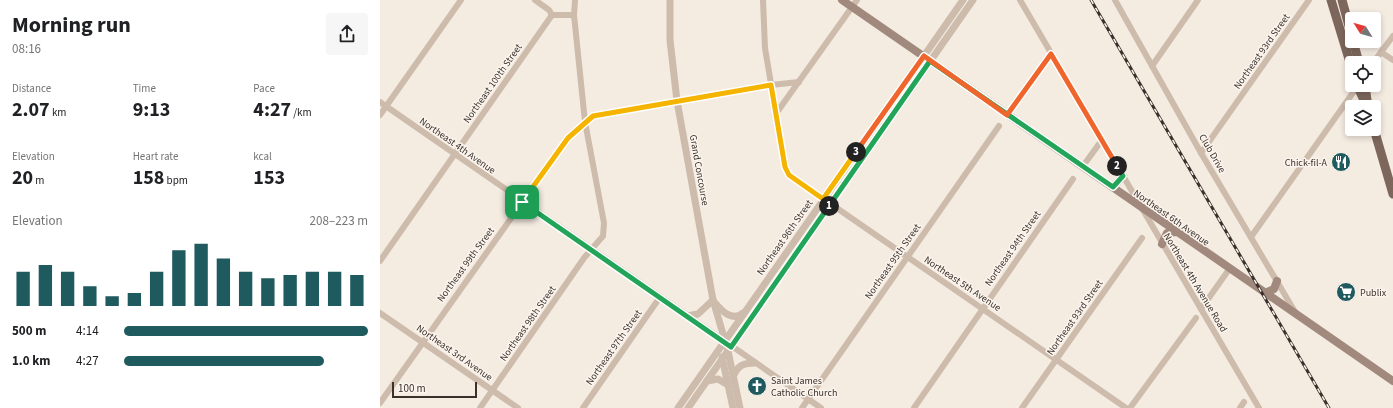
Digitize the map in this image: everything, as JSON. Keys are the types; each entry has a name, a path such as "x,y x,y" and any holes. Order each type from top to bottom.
{"main road":[{"name":"Northeast 6th Avenue","path":"842,0 854,4 927,59 1007,115 1393,381"},
{"path":"1331,0 1348,56"},
{"path":"1342,0 1345,12"},
{"path":"1376,136 1393,192"},
{"path":"1113,187 1123,176"},
{"path":"1162,244 1167,233 1177,232"},
{"path":"1265,293 1274,289 1277,281"}],"street":[{"path":"380,115 461,0"},
{"path":"536,0 549,10 552,15 574,15"},
{"path":"575,0 574,15 585,122 604,223 603,236 591,250"},
{"name":"Grand Concourse","path":"670,0 670,40 677,101 713,300 724,342 729,349 740,408"},
{"path":"763,0 765,48 775,115"},
{"name":"Northeast 96th Street","path":"688,408 830,204 927,59 963,0"},
{"name":"Northeast 96th Street","path":"678,408 823,199 927,59 973,0"},
{"name":"Northeast 4th Avenue Road","path":"1020,0 1259,408"},
{"name":"Club Drive","path":"1115,0 1201,153 1296,314"},
{"path":"1152,66 1198,0"},
{"name":"Northeast 93rd Street","path":"1201,153 1309,0"},
{"path":"775,115 854,4"},
{"name":"Northeast 100th Street","path":"380,261 552,15"},
{"path":"1378,56 1393,36"},
{"path":"1381,52 1393,60"},
{"path":"1007,115 1051,54"},
{"path":"585,122 593,116 771,85 799,82"},
{"path":"1251,237 1356,92"},
{"name":"Northeast 4th Avenue","path":"380,102 724,342"},
{"name":"Northeast 5th Avenue","path":"775,115 785,167 789,175 1126,408"},
{"name":"Northeast 99th Street","path":"380,403 568,138 585,122"},
{"name":"Northeast 95th Street","path":"802,408 999,126"},
{"path":"1083,166 1102,140"},
{"name":"Northeast 94th Street","path":"914,408 1073,179"},
{"name":"Northeast 93rd Street","path":"1022,408 1142,238"},
{"name":"Northeast 98th Street","path":"480,408 591,250"},
{"path":"1201,308 1230,268"},
{"name":"Northeast 97th Street","path":"582,408 660,297"},
{"path":"687,316 698,314 713,300 721,309 731,316 740,316 744,312"},
{"name":"Northeast 3rd Avenue","path":"380,313 518,408"},
{"path":"1130,408 1196,318"},
{"name":"Grand Concourse","path":"724,342 722,359 733,408"},
{"path":"729,349 755,363 821,408"},
{"path":"733,377 741,365 755,363"},
{"path":"707,381 718,379 728,386"},
{"path":"1240,408 1244,402"}],"railway":[{"path":"1091,0 1329,408"}],"place":[{"name":"Chick-fil-A","path":"1341,162"},
{"name":"Publix","path":"1346,292"},
{"name":"Saint James Catholic Church","path":"757,386"}],"route":[{"path":"522,202 568,138 593,116 771,85 776,122 786,171 789,175 823,199 924,56 1007,115 1051,54 1075,92 1123,176 1113,187 1007,115 930,61 731,347 522,202"}]}
